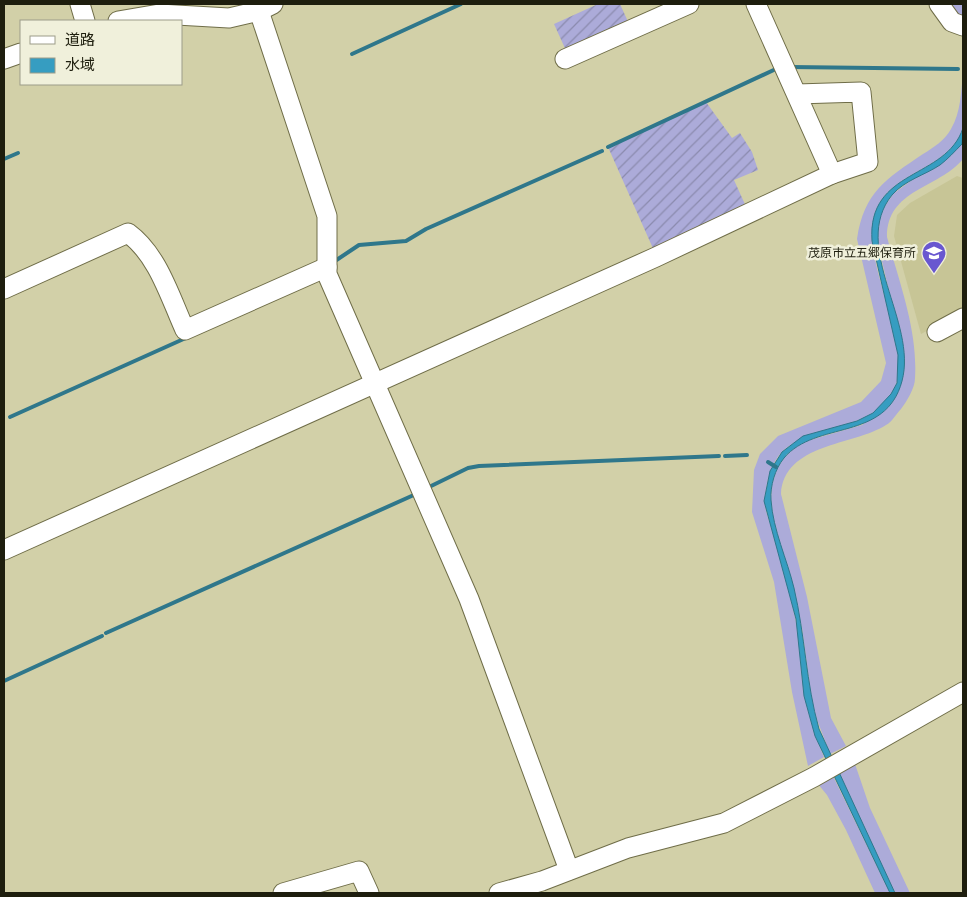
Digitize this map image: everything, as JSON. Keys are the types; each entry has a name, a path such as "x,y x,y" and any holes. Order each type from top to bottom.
{"street":[{"path":"80,4 85,20"},
{"path":"565,59 689,4"},
{"path":"756,4 832,174"},
{"path":"939,4 952,22 963,26"},
{"path":"124,20 159,14 229,18 266,7 328,216 327,274 372,383 469,599 569,870"},
{"path":"4,59 20,53"},
{"path":"4,550 656,257 832,174 868,162 861,92 797,94"},
{"path":"4,289 128,233 140,242 155,266 185,330 327,267"},
{"path":"937,332 963,318"},
{"path":"499,893 542,881 628,848 724,823 851,756 963,692"},
{"path":"283,893 359,871 369,893"}],"shaded area":[{"path":"598,4 620,4 630,26 568,55 554,24"},
{"path":"943,4 963,4 962,24"},
{"path":"963,73 963,128 956,143 945,154 891,189 881,201 874,216 872,236 875,259 894,331 898,354 898,376 892,394 882,406 870,415 810,436 796,442 783,451 775,461 768,480 765,507 785,574 795,617 803,686 807,704 824,757 808,766 792,692 774,582 752,512 754,470 760,454 778,436 861,402 881,381 886,363 857,239 860,223 871,198 888,179 946,137 959,109"},
{"path":"706,102 732,138 740,133 752,152 758,170 734,180 748,211 655,253 608,147"},
{"path":"963,142 963,159 953,169 904,199 895,209 889,221 887,237 907,306 914,342 914,386 906,402 886,425 872,432 822,448 807,455 794,465 785,477 781,494 807,597 831,718 846,746 830,754 813,709 802,628 773,517 772,484 777,469 784,458 796,446 862,425 892,403 904,355 877,240 879,215 893,194"},
{"name":"茂原市立五郷保育所","path":"957,176 963,178 963,312 921,334 894,236 897,215 910,203"},
{"path":"855,764 870,808 910,893 895,893 838,773"},
{"path":"833,776 890,893 875,893 846,830 827,795 818,784"}],"water":[{"path":"963,128 962,144 949,158 934,169 897,190 892,195 881,216 878,238 881,261 901,334 904,358 902,381 894,400 881,413 866,422 798,446 781,462 771,489 774,522 794,588 811,694 819,729 895,893 890,893 815,736 804,696 796,619 764,501 770,471 782,452 803,436 857,421 873,413 891,394 897,383 898,355 872,241 874,217 882,200 894,187 941,157 954,145"}],"waterway":[{"path":"352,54 461,4"},
{"path":"790,67 958,69"},
{"path":"608,147 778,68"},
{"path":"332,263 359,245 406,241 426,229 602,151"},
{"path":"4,159 18,153"},
{"path":"10,417 188,337"},
{"path":"725,456 747,455"},
{"path":"427,488 468,468 479,466 719,456"},
{"path":"768,462 776,467"},
{"path":"106,633 416,494"},
{"path":"4,681 102,636"}],"place":[{"name":"茂原市立五郷保育所","path":"934,274"}]}
